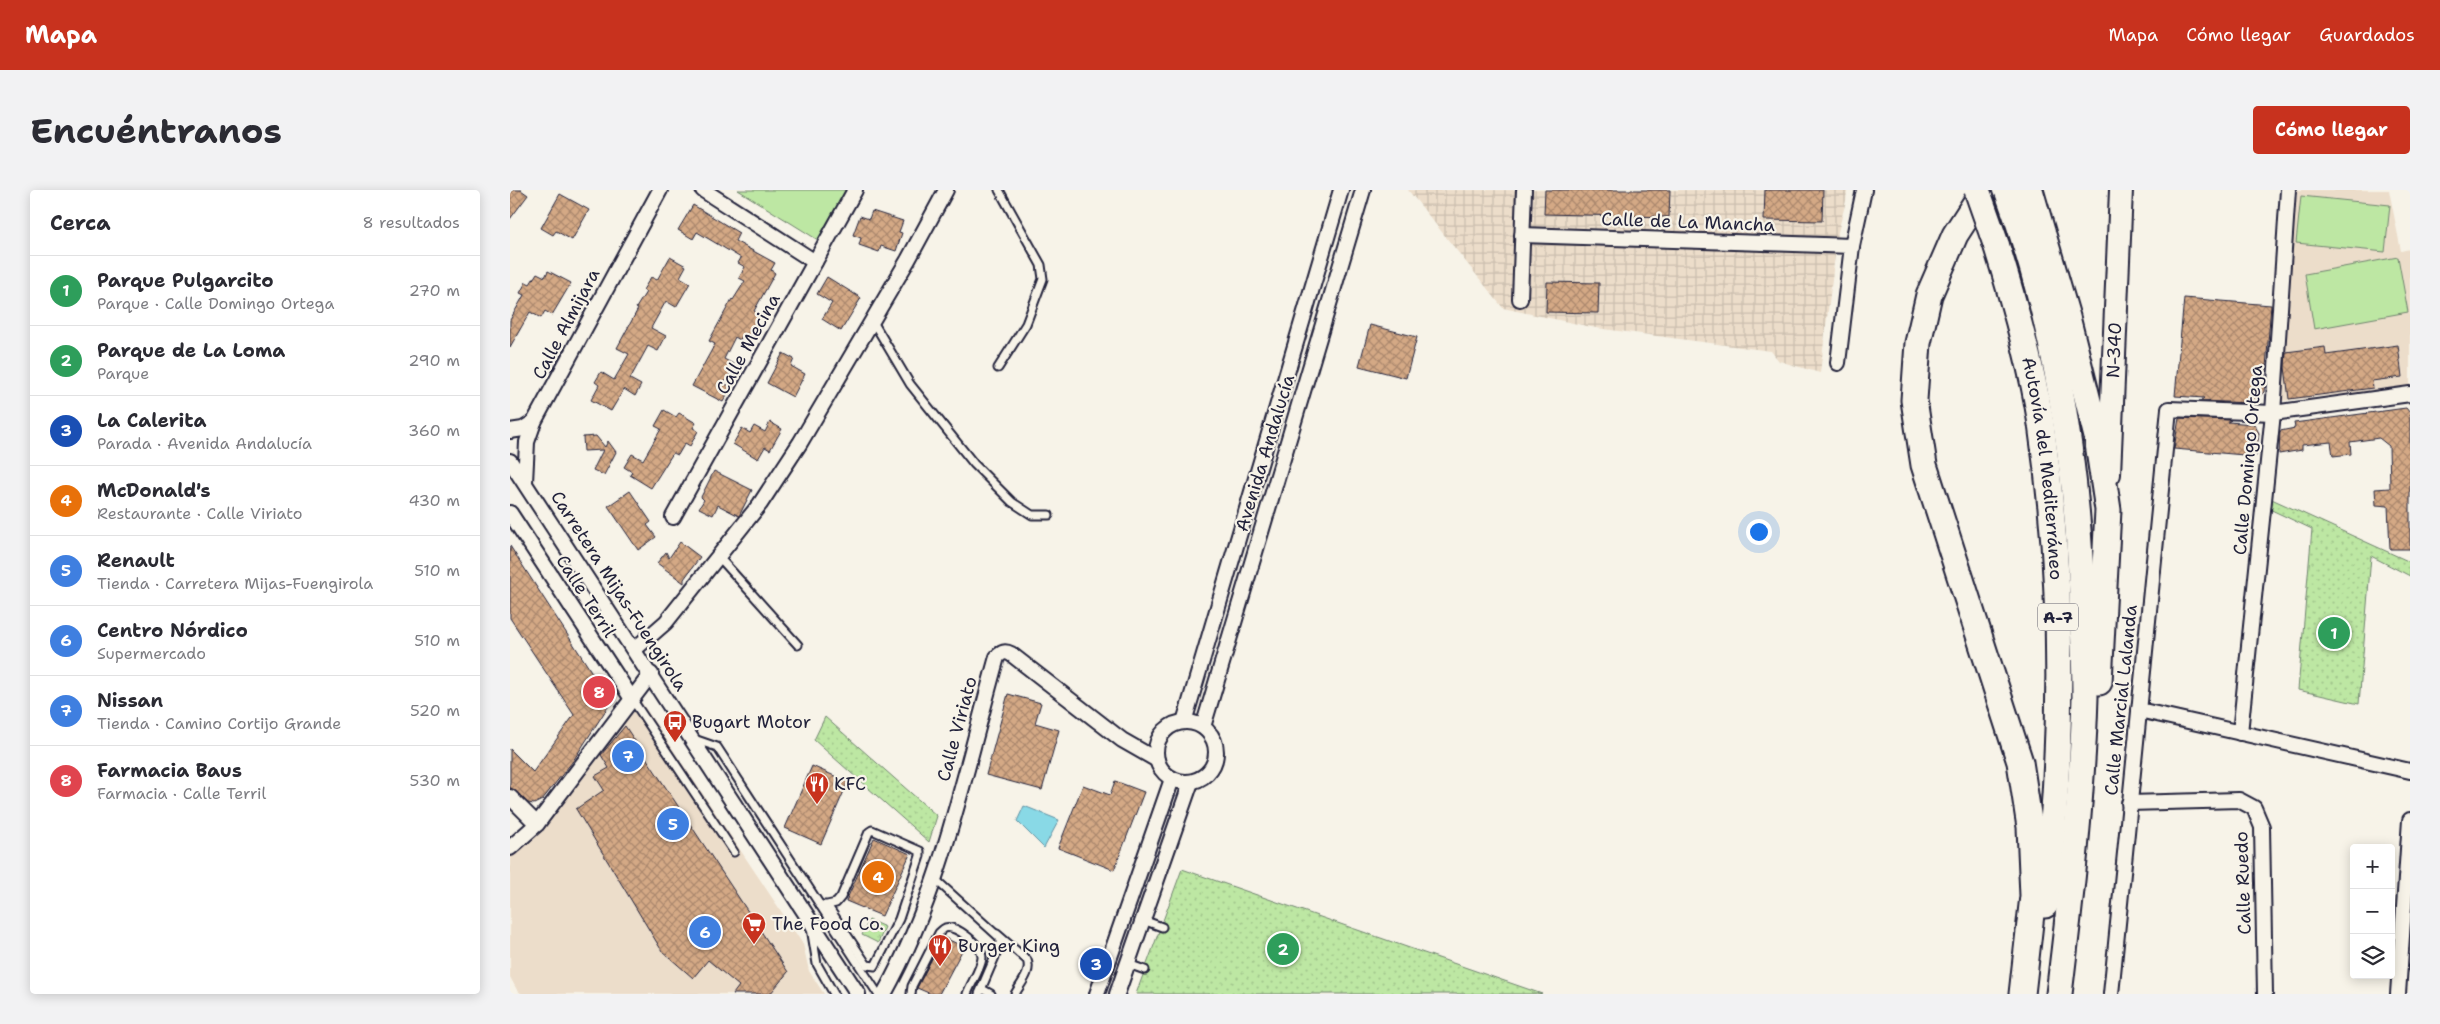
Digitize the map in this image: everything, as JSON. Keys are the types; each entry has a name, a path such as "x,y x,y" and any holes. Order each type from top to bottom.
{"highway":[{"name":"Autovía del Mediterráneo","path":"1977,190 2013,301 2040,423 2057,583 2060,704 2051,857 2035,994"},
{"path":"1984,190 1955,235 1930,295 1918,343 1914,400 1924,465 2017,753 2030,827 2033,896 2022,994"},
{"name":"Autovía del Mediterráneo","path":"2007,190 2028,206 2075,483 2082,585 2085,696 2071,892 2059,994"},
{"path":"2028,206 2097,438 2108,510 2090,813 2071,892"},
{"path":"2008,994 2030,827"},
{"path":"2066,940 2073,974 2072,994"}],"main road":[{"name":"N-340","path":"2108,510 2121,190"}],"street":[{"name":"Calle Almijara","path":"525,482 527,442 534,422 660,190"},
{"path":"703,190 815,262"},
{"name":"Calle Mecina","path":"674,517 855,190"},
{"path":"635,649 666,622 760,504 800,443 946,190"},
{"name":"Avenida Andalucía","path":"1184,722 1341,190"},
{"name":"Avenida Andalucía","path":"1203,727 1363,190"},
{"path":"1520,299 1524,190"},
{"path":"1838,363 1852,246 1864,190"},
{"name":"Calle Domingo Ortega","path":"2240,733 2273,413 2288,190"},
{"name":"Calle de La Mancha","path":"1522,235 1852,246"},
{"path":"2273,413 2410,394"},
{"name":"Calle Marcial Lalanda","path":"2111,994 2169,409 2273,413"},
{"path":"510,431 523,429 534,422"},
{"name":"Carretera Mijas-Fuengirola","path":"510,461 694,739 858,994"},
{"name":"Calle Terril","path":"510,513 632,699"},
{"name":"Calle Viriato","path":"884,994 918,923 935,879 997,657 1001,653 1011,654 1122,740 1157,760"},
{"path":"510,848 537,824 651,674"},
{"path":"2139,710 2410,771"},
{"path":"1184,722 1194,723 1203,727 1214,741 1216,760 1205,776 1191,782 1172,779 1162,769 1157,760 1159,739 1165,731 1184,722"},
{"path":"1097,994 1172,779"},
{"path":"1117,994 1191,782"},
{"path":"510,797 537,824"},
{"name":"Calle Ruedo","path":"2129,803 2239,800 2254,808 2262,827 2265,994"},
{"path":"2398,994 2410,820"}],"lane":[{"path":"998,368 1026,324 1043,279 1041,265 999,190"},
{"path":"872,320 910,384 974,464 1012,502 1032,514 1049,515"},
{"path":"718,556 798,644"},
{"path":"632,699 734,852"},
{"path":"694,739 717,747 823,905 867,966 875,966 899,919 920,851 872,830 869,832 840,898 836,903 823,905"},
{"path":"935,879 1027,960 1029,970 1015,994"},
{"path":"823,905 878,994"},
{"path":"810,917 817,964 834,994"},
{"path":"1144,920 1162,927"},
{"path":"911,994 912,986 939,933 945,928 952,928 969,938 981,951 982,959 967,994"},
{"path":"991,994 980,991 1000,945 996,934"},
{"path":"1128,964 1145,970"}],"shaded area":[{"path":"1408,190 1847,190 1838,232 1820,373 1779,361 1771,351 1596,328 1503,308"},
{"path":"2297,190 2389,190 2401,251 2410,249 2410,387 2282,401 2283,353"},
{"path":"630,685 803,944 809,971 824,994 522,994 517,990 510,977 510,841 528,824 579,761"}],"green space":[{"path":"738,190 846,190 818,240"},
{"path":"2301,196 2390,205 2385,252 2296,243"},
{"path":"2398,257 2408,312 2314,329 2305,274"},
{"path":"2265,496 2410,562 2410,576 2371,556 2359,704 2298,690 2312,529 2263,506"},
{"path":"825,717 937,816 929,842 814,740"},
{"path":"1182,869 1542,994 1136,994"},
{"path":"869,920 885,927 878,943 862,935"}],"water":[{"path":"1024,806 1059,820 1044,848 1017,821"}],"building":[{"path":"510,190 521,190 528,195 510,219"},
{"path":"1545,190 1670,190 1669,217 1544,214"},
{"path":"1765,190 1823,190 1822,221 1764,220"},
{"path":"560,194 589,210 572,240 556,231 553,235 541,228"},
{"path":"693,205 739,233 735,241 775,263 771,270 775,273 754,311 760,314 748,338 742,335 740,340 735,337 724,359 735,365 724,383 731,387 723,402 692,386 715,344 709,341 732,299 745,281 739,278 745,267 738,263 741,258 697,232 693,239 678,230"},
{"path":"872,211 903,221 899,232 902,233 896,251 881,246 879,252 859,245 861,238 853,235 860,216 869,219"},
{"path":"670,257 686,266 680,277 690,283 676,307 666,301 651,328 666,336 658,351 648,346 630,379 641,385 635,396 624,389 611,411 591,400 599,385 595,382 601,372 614,380 629,354 617,348 638,309 636,308 646,292 643,290 651,277 657,280"},
{"path":"548,271 571,283 552,315 545,311 541,318 530,312 510,347 510,320 524,295 520,293 526,282 530,284 537,273 545,277"},
{"path":"827,277 861,298 841,331 822,319 832,303 817,294"},
{"path":"1547,282 1599,283 1598,313 1546,312"},
{"path":"2184,298 2271,305 2264,392 2251,403 2200,401 2204,398 2175,396"},
{"path":"1370,325 1417,337 1406,378 1359,366"},
{"path":"2398,345 2402,377 2372,381 2373,388 2289,399 2285,367 2286,352 2325,347 2326,355"},
{"path":"783,353 794,359 791,366 805,374 793,397 767,383"},
{"path":"2406,408 2410,413 2410,549 2390,549 2388,506 2376,505 2375,489 2390,488 2389,446 2379,438 2350,442 2351,454 2333,456 2331,442 2302,445 2302,450 2279,454 2280,431 2295,428 2294,423"},
{"path":"664,410 676,417 679,413 696,423 693,428 698,431 690,446 685,443 678,455 673,453 651,488 630,475 632,472 624,467 632,454 643,460 661,429 655,426"},
{"path":"2179,418 2231,420 2228,422 2254,424 2259,433 2256,456 2174,449"},
{"path":"770,422 782,429 770,450 765,447 758,459 733,444 742,428 750,433 754,426 765,432"},
{"path":"596,436 605,447 608,441 616,452 604,475 593,470 603,450 584,451 583,437"},
{"path":"714,471 752,490 739,516 718,505 713,515 699,508 704,500 701,497"},
{"path":"630,491 651,522 647,525 656,537 638,550 608,506"},
{"path":"680,542 700,557 684,579 684,583 657,563 666,552 669,558"},
{"path":"510,546 611,702 573,761 542,800 534,804 528,803 510,787 510,749 533,772 574,715 510,618"},
{"path":"1008,694 1041,703 1035,723 1059,730 1042,790 986,775"},
{"path":"625,726 788,972 770,994 733,994 739,986 708,960 693,978 662,951 576,809 604,790 595,776 609,768 601,755"},
{"name":"KFC","path":"812,766 848,782 821,844 785,828"},
{"path":"1115,781 1144,792 1114,870 1058,848 1083,785 1110,795"},
{"path":"874,838 910,854 882,916 846,901"},
{"name":"Burger King","path":"943,937 964,947 939,994 931,994 917,988"}],"place":[{"name":"Parque Pulgarcito","path":"2334,633"},
{"name":"Farmacia Baus","path":"599,692"},
{"name":"Bugart Motor","path":"675,743"},
{"name":"Nissan","path":"628,756"},
{"name":"KFC","path":"817,805"},
{"name":"Renault","path":"673,824"},
{"name":"McDonald's","path":"878,877"},
{"name":"Centro Nórdico","path":"705,932"},
{"name":"The Food Co.","path":"754,945"},
{"name":"Parque de La Loma","path":"1283,949"},
{"name":"La Calerita","path":"1096,964"},
{"name":"Burger King","path":"940,967"}]}
